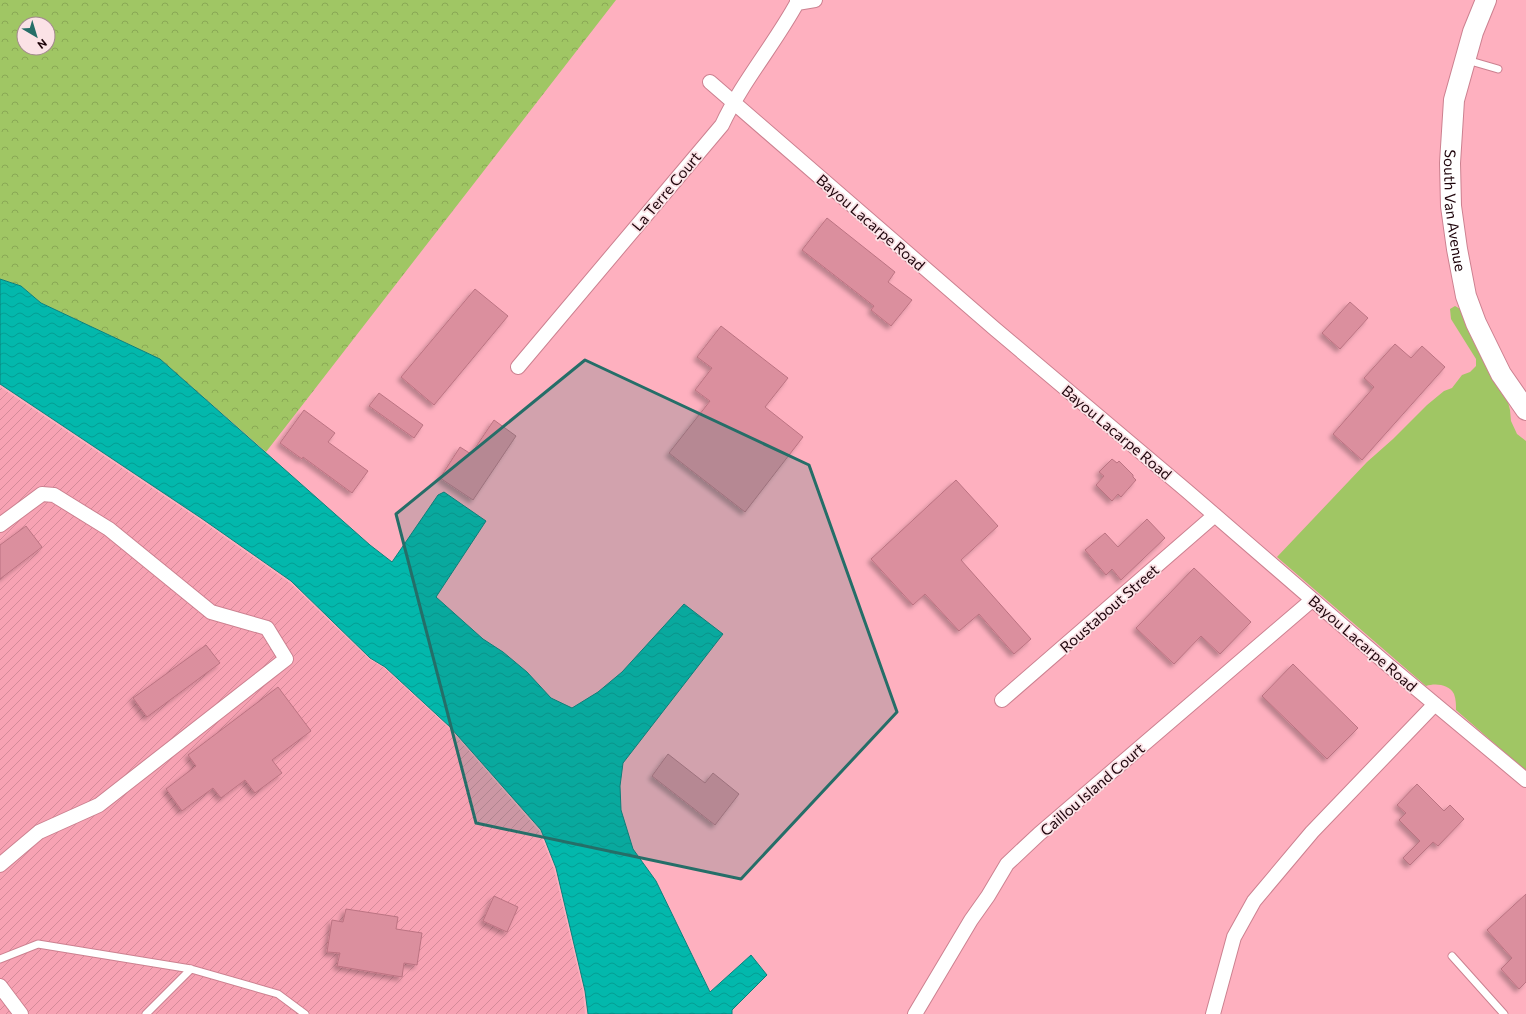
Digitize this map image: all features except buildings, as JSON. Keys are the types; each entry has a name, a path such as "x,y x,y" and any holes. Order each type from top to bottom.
{"main road":[{"name":"South Van Avenue","path":"1486,0 1473,32 1454,100 1450,164 1451,206 1466,296 1476,323 1501,374 1526,410"}],"street":[{"name":"La Terre Court","path":"518,367 722,125 732,103 787,21 797,2 815,0"},
{"name":"Bayou Lacarpe Road","path":"710,82 732,103 1312,600 1526,780"},
{"path":"0,525 42,494 54,495 108,529 211,612 267,628 286,659 99,804 39,832 0,865"},
{"name":"Roustabout Street","path":"1002,700 1215,516"},
{"name":"Caillou Island Court","path":"915,1014 971,920 988,896 1007,864 1039,834 1312,600"},
{"path":"1213,1014 1234,937 1254,901 1312,832 1435,704"},
{"path":"0,986 21,1014"}],"lane":[{"path":"1465,60 1498,69"},
{"path":"0,959 38,944 191,969 278,994 305,1014"},
{"path":"1452,956 1504,1014"},
{"path":"146,1014 191,969"}],"highlighted area":[{"path":"585,360 809,465 897,712 741,879 476,823 396,514"}],"shaded area":[{"path":"0,387 200,520 290,583 369,659 384,668 449,728 539,831 554,869 583,991 585,1014 0,1014"}],"green space":[{"path":"0,0 616,0 266,452 160,359 41,303 21,286 0,279"},
{"path":"1455,306 1462,310 1506,394 1511,421 1517,434 1526,441 1526,771 1456,710 1455,696 1449,688 1442,685 1426,686 1277,557 1367,462 1393,439 1427,405 1444,391 1452,388 1462,375 1470,372 1476,366 1476,359 1451,319 1450,309"}],"water":[{"path":"0,279 21,286 41,303 160,359 370,545 392,562 438,495 444,492 486,521 436,597 483,639 503,652 527,672 551,698 572,708 598,692 622,672 684,604 723,634 623,763 620,786 621,810 633,849 656,881 710,992 751,955 767,975 732,1010 732,1014 588,1014 585,991 556,868 541,830 450,727 385,667 370,658 291,581 201,518 0,384"}]}
